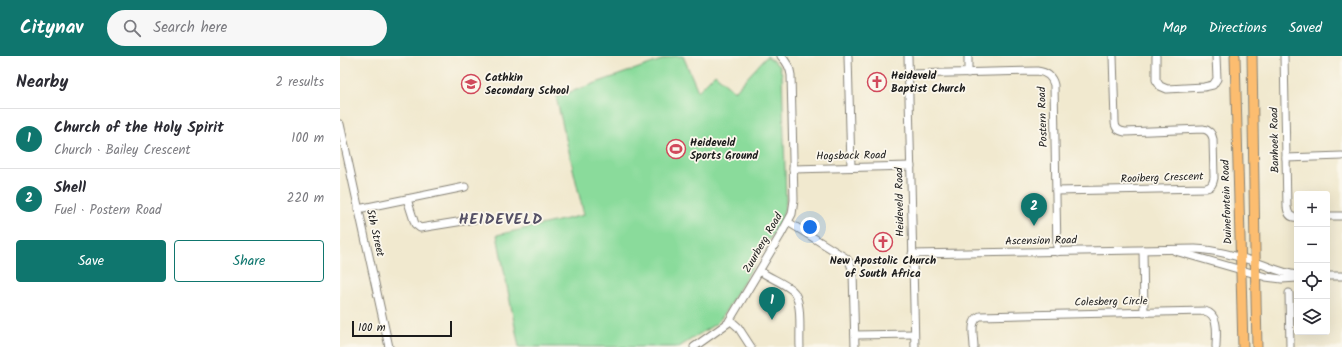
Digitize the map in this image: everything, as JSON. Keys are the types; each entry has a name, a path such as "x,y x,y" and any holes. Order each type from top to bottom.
{"main road":[{"name":"Duinefontein Road","path":"1235,56 1243,347"},
{"path":"1252,56 1257,347"}],"street":[{"name":"Zuurberg Road","path":"694,347 718,331 730,320 792,214 794,200 790,71 787,62 780,56"},
{"path":"848,56 851,167"},
{"name":"Heideveld Road","path":"908,56 914,347"},
{"path":"968,56 968,73"},
{"name":"Rooiberg Crescent","path":"1056,191 1206,188 1213,184 1213,139 1212,134 1208,131 1125,132 1116,128 1113,56"},
{"path":"1156,56 1156,80 1163,88 1204,88 1213,85 1217,79 1216,56"},
{"name":"Banhoek Road","path":"1284,56 1287,211 1291,216 1294,216"},
{"name":"Postern Road","path":"908,74 1041,71 1052,78 1054,85 1057,252"},
{"name":"5th Street","path":"340,124 389,347"},
{"path":"1286,158 1342,156"},
{"name":"Hogsback Road","path":"793,168 910,166"},
{"path":"358,209 465,187"},
{"path":"407,199 415,224 420,228 482,218"},
{"path":"1330,216 1342,216"},
{"path":"788,222 846,258 850,263 853,272 855,347"},
{"name":"Ascension Road","path":"1169,249 1242,271 1278,279 1294,278"},
{"name":"Ascension Road","path":"912,254 1200,249 1241,258 1278,271 1294,274"},
{"path":"1143,250 1144,313"},
{"path":"760,271 790,289 796,295 799,304 800,347"},
{"path":"1330,276 1342,276"},
{"path":"1289,293 1290,347"},
{"name":"Colesberg Circle","path":"974,347 973,325 976,319 983,316 1205,311 1213,315 1215,320 1216,347"},
{"path":"730,320 738,328 751,347"},
{"path":"854,335 914,334"}],"green space":[{"name":"Heideveld Sports Ground","path":"673,56 683,56 698,91 715,74 733,90 736,90 767,56 779,66 782,74 786,202 782,219 722,317 717,323 679,347 519,347 497,235 584,215 556,97"}],"place":[{"name":"Heideveld Baptist Church","path":"877,82"},
{"name":"Cathkin Secondary School","path":"471,84"},
{"name":"Heideveld Sports Ground","path":"676,149"},
{"name":"Shell","path":"1034,226"},
{"name":"New Apostolic Church of South Africa","path":"883,242"},
{"name":"Church of the Holy Spirit","path":"772,320"}],"district":[{"name":"HEIDEVELD","path":"501,220"}]}
